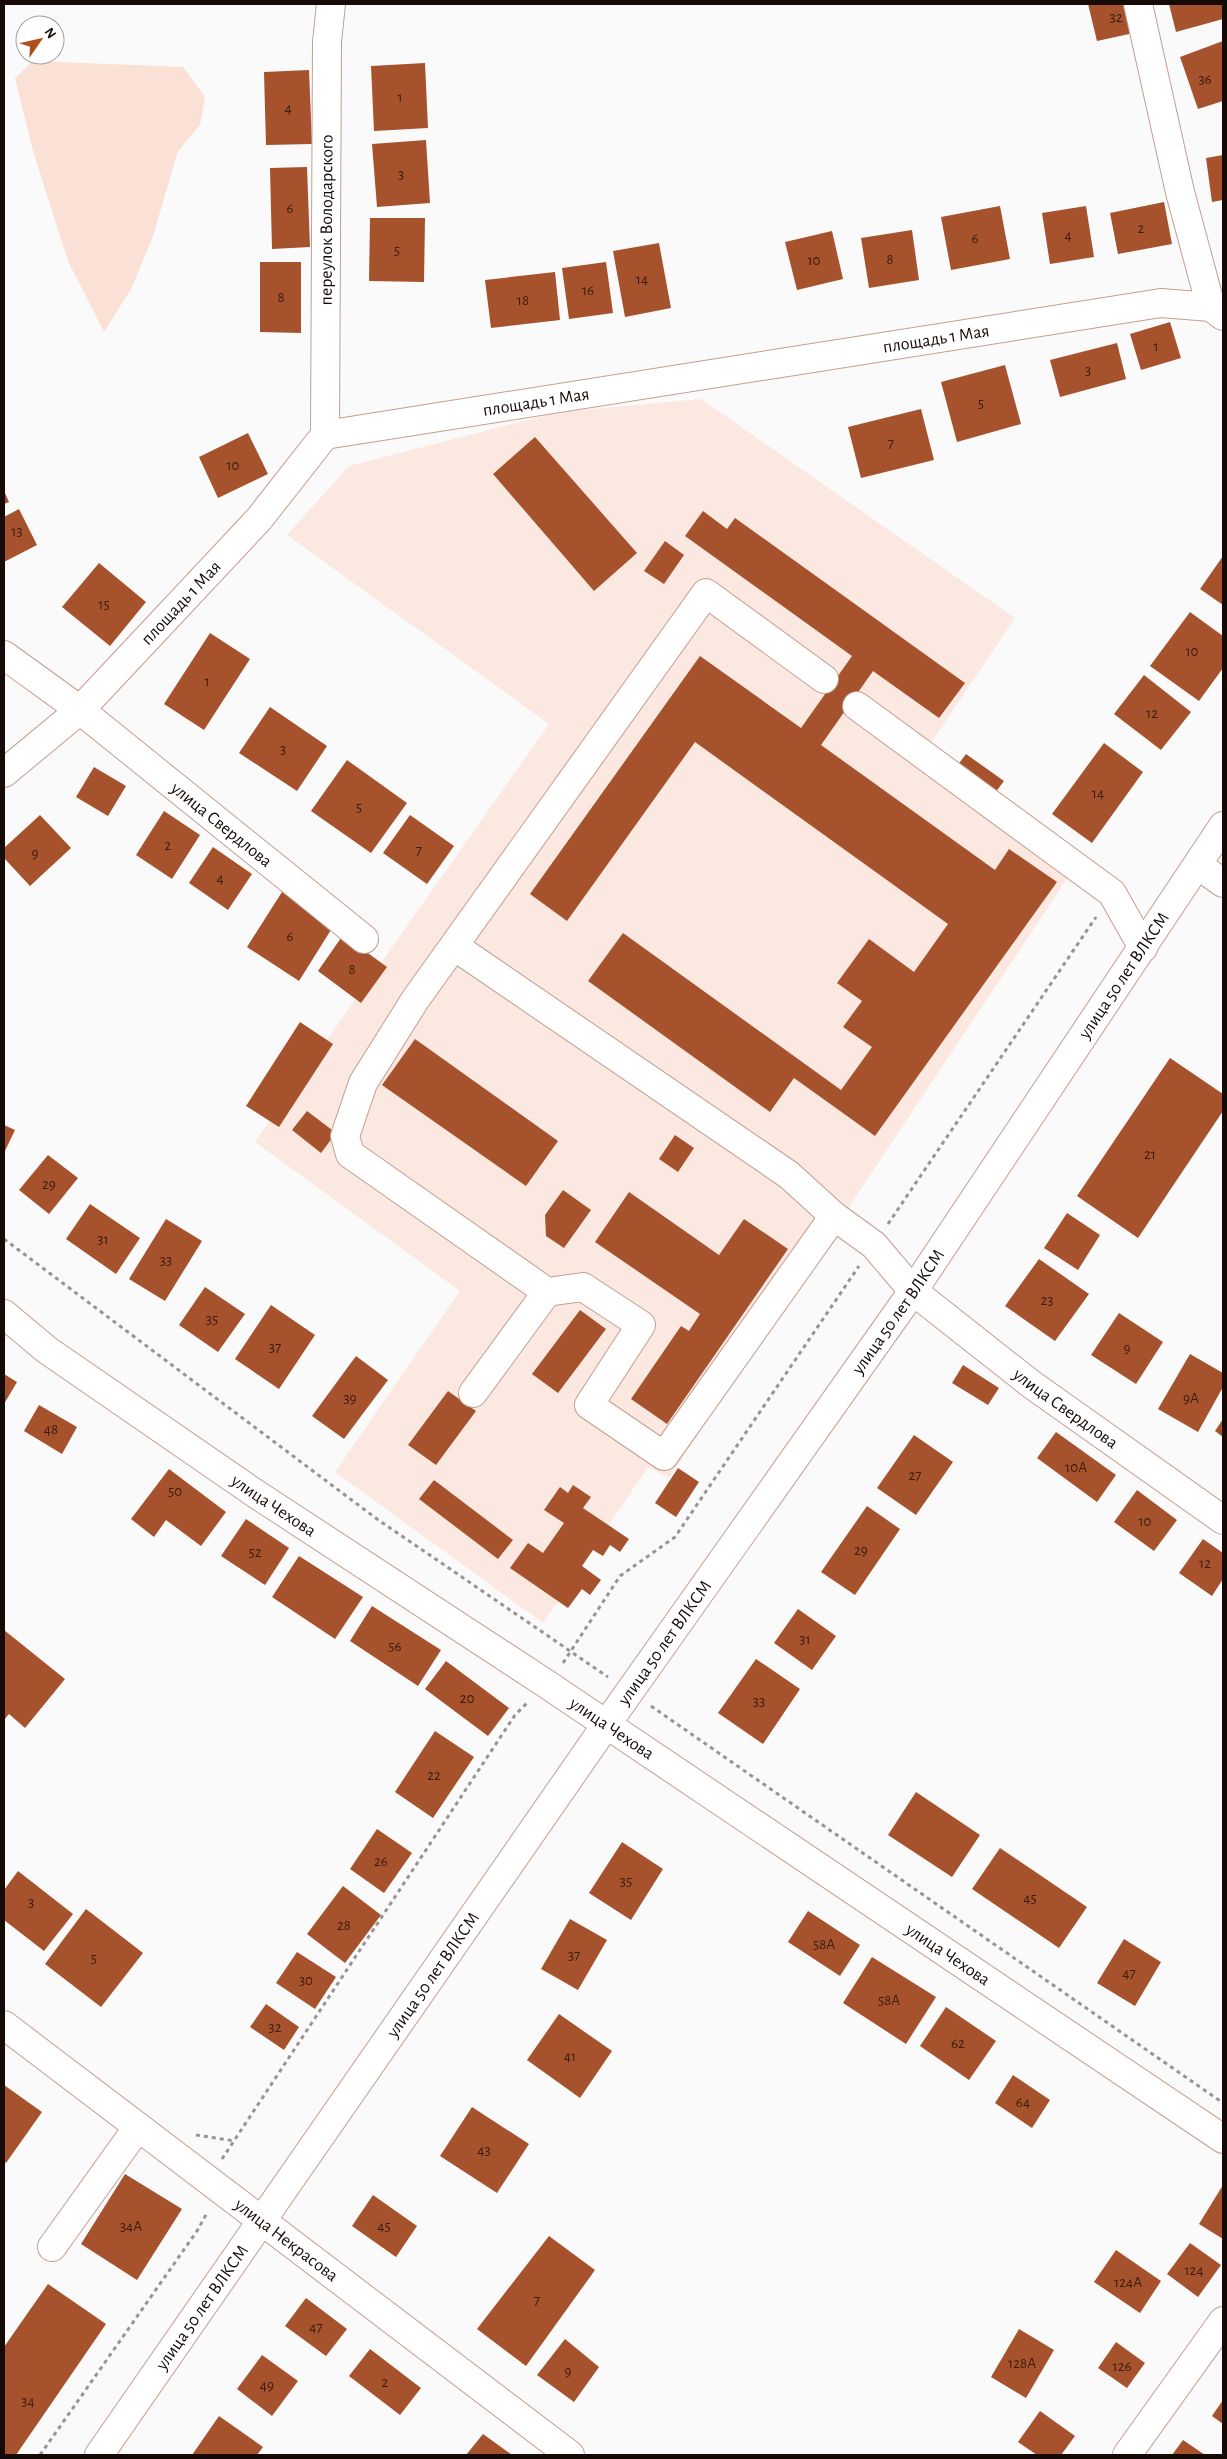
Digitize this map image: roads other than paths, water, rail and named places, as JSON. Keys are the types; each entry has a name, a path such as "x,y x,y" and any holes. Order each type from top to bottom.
{"street":[{"name":"переулок Володарского","path":"324,436 327,42 331,4"},
{"path":"1138,4 1180,192 1217,311"},
{"name":"площадь 1 Мая","path":"4,773 80,710 259,519 324,436 1161,303 1217,311"},
{"path":"824,679 706,593 415,1000 363,1083 345,1136 350,1154 547,1292 583,1287 641,1325 589,1405 664,1456 834,1216"},
{"name":"улица Свердлова","path":"4,655 80,710 364,939"},
{"path":"857,706 1112,893 1142,948"},
{"name":"улица 50 лет ВЛКСМ","path":"99,2455 606,1725 913,1291 1223,826"},
{"path":"1198,865 1223,883"},
{"name":"улица Свердлова","path":"454,946 789,1175 834,1216 874,1245 913,1291 1031,1384 1223,1520"},
{"path":"473,1394 547,1292"},
{"name":"улица Чехова","path":"4,1314 47,1350 253,1492 606,1725 1223,2139"},
{"name":"улица Некрасова","path":"4,2025 570,2455"},
{"path":"52,2247 138,2127"},
{"path":"1127,2455 1223,2321"}]}
